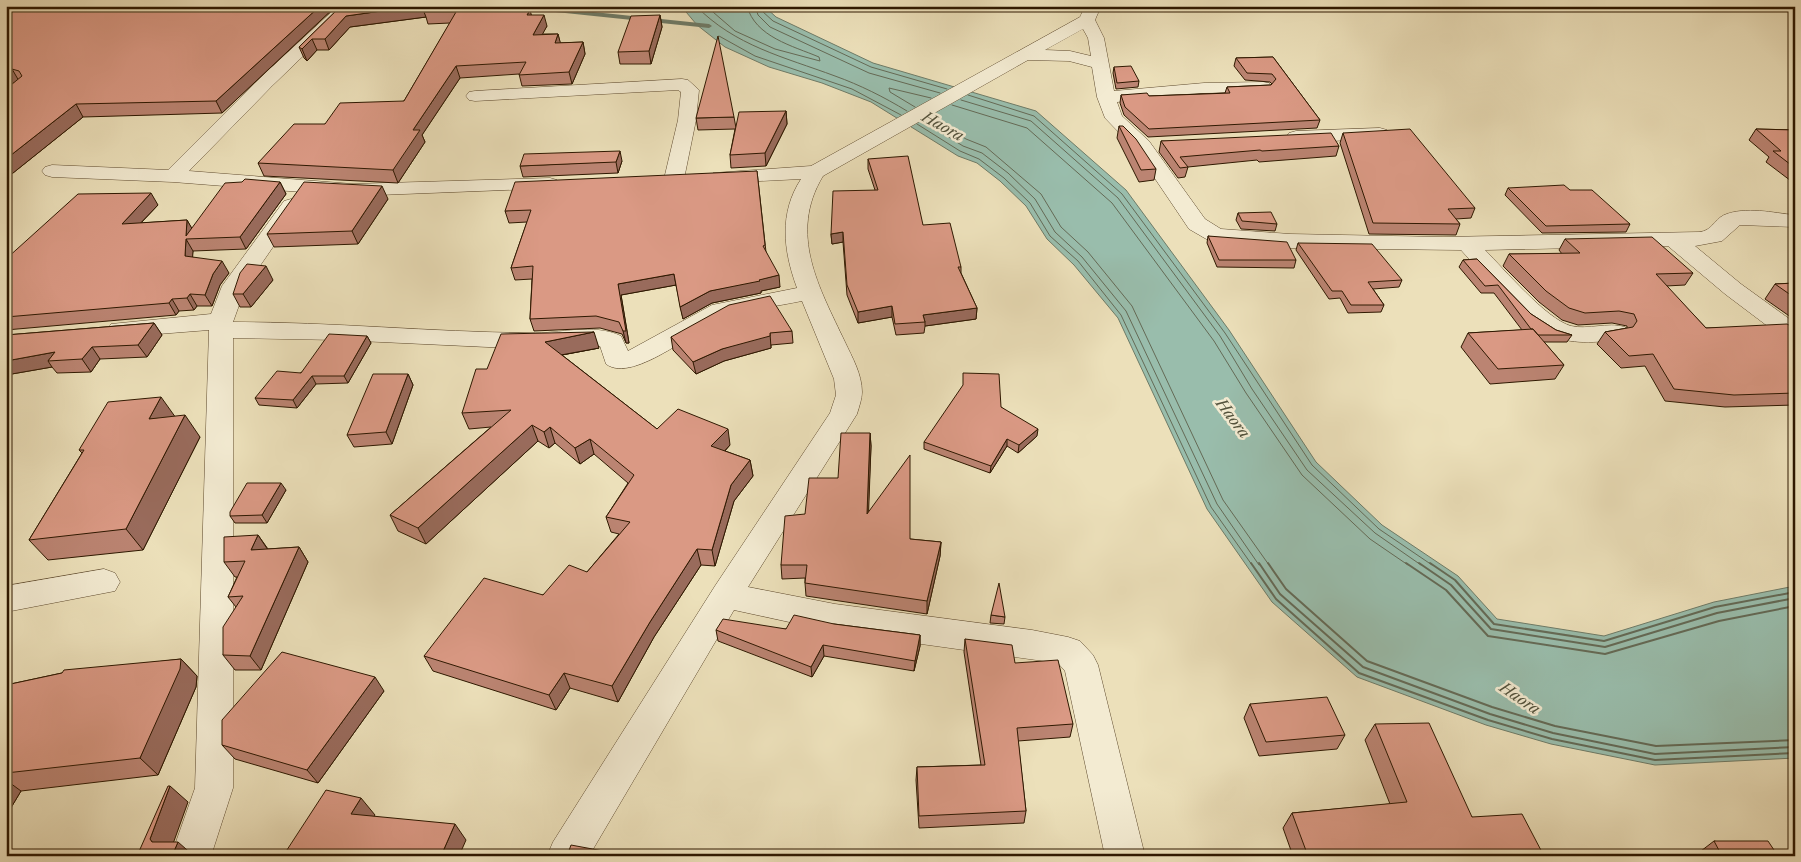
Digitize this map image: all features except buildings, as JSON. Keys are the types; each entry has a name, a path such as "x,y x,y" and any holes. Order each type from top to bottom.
{"street":[{"path":"173,176 266,82 347,6"},
{"path":"567,856 726,595 843,414 849,393 846,372 810,292 797,252 794,227 797,203 804,186 815,172 1020,57 1090,13 1106,97 1114,118 1152,145 1197,224 1216,235 1290,241 1466,243 1673,239 1712,237 1721,232 1726,224 1734,220 1758,218 1795,221"},
{"path":"1020,57 1070,56 1099,64"},
{"path":"475,96 682,84 690,90 681,178 815,172"},
{"path":"1106,97 1204,88 1263,87"},
{"path":"1282,137 1399,133"},
{"path":"52,171 173,176 303,187 391,191 568,184"},
{"path":"191,856 214,788 221,326 234,286 303,187"},
{"path":"1673,239 1733,289 1795,335"},
{"path":"1466,243 1550,324 1564,332 1616,332"},
{"path":"94,331 221,326 550,342 599,336 612,342 615,358 620,361 636,357 721,310 810,292"},
{"path":"6,599 104,582"},
{"path":"726,595 835,618 1032,644 1068,651 1081,665 1126,856"}],"water":[{"name":"Haora","path":"681,6 764,6 776,17 873,63 1036,111 1126,190 1229,330 1316,462 1382,525 1458,576 1497,619 1604,636 1714,602 1795,586 1795,758 1655,765 1551,744 1486,725 1357,677 1272,602 1207,509 1118,318 1074,265 1047,239 1026,206 1000,181 977,163 958,156 871,102 822,83 769,67 725,47 697,25"}],"waterway":[{"path":"539,6 546,9 709,26"}]}
